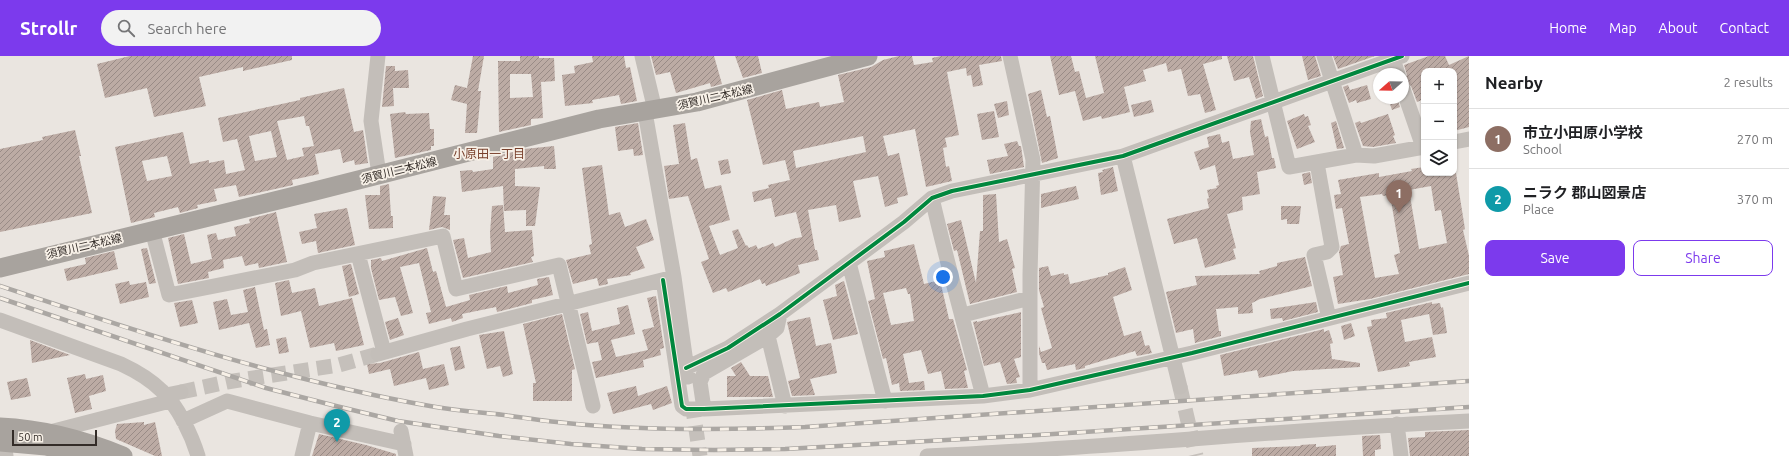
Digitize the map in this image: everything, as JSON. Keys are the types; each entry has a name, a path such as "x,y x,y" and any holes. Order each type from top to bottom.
{"main road":[{"name":"須賀川二本松線","path":"0,268 599,119 697,102 747,90 868,56"},
{"path":"2,436 50,432 67,436 123,456"},
{"path":"2,436 88,456"}],"street":[{"path":"378,56 371,121 380,174"},
{"path":"642,56 650,111 682,406 686,409 698,406 785,406 983,396 1030,390 1469,283"},
{"path":"1010,56 1033,160 1034,175 1030,298 1030,390"},
{"path":"1262,56 1289,167 1356,155 1374,156 1421,148"},
{"path":"1324,56 1331,82 1356,155"},
{"path":"686,368 728,348 780,314 904,222 932,198 952,191 1123,156 1397,58 1398,68"},
{"path":"1408,104 1421,140"},
{"path":"1457,141 1469,139"},
{"path":"1123,156 1171,356 1180,387"},
{"path":"1317,163 1332,247 1327,252 1314,255 1329,318"},
{"path":"932,198 983,396"},
{"path":"152,230 169,295 295,270 313,263 443,236 456,289 559,265 593,406"},
{"path":"358,254 381,353 668,278"},
{"path":"849,263 885,401"},
{"path":"668,278 686,368 698,406"},
{"path":"963,315 1030,298"},
{"path":"698,406 700,382 704,372 768,336 777,328 780,314"},
{"path":"0,320 121,364 139,373 173,396 198,456"},
{"path":"768,336 785,406"},
{"path":"50,432 173,396"},
{"path":"183,421 227,402 310,423 404,444"},
{"path":"927,456 1000,454 1397,424 1469,421"},
{"path":"302,456 310,423"},
{"path":"1397,424 1401,456"}],"building":[{"path":"130,56 292,56 292,60 243,71 243,67 199,77 206,106 154,117 147,88 105,98 97,64"},
{"path":"473,56 484,56 478,91 481,91 477,133 465,133 467,104 451,100 455,85 467,88"},
{"path":"520,56 554,58 555,81 541,82 543,118 531,119 531,125 499,132 498,61 520,61","holes":["510,74 531,74 533,97 510,98"]},
{"path":"592,56 624,56 626,68 630,67 637,101 621,104 619,95 592,100 593,103 565,106 562,75 575,73 574,66 593,62"},
{"path":"651,56 714,56 722,84 711,87 710,83 676,93 670,72 656,75"},
{"path":"735,56 758,56 762,73 743,78"},
{"path":"899,56 912,56 914,65 933,62 932,58 941,56 1001,56 1002,61 979,65 983,85 973,87 971,75 967,76 966,68 947,72 959,135 945,138 947,147 943,148 946,167 949,166 952,181 926,187 915,129 883,136 888,156 899,153 908,195 897,198 898,203 885,207 878,176 853,181 861,217 839,222 836,205 808,210 815,250 817,250 819,260 798,265 800,273 766,286 765,283 762,284 760,279 728,292 726,288 713,293 701,262 709,259 688,196 669,199 664,166 679,164 673,125 685,123 691,160 697,158 705,189 721,185 730,220 709,226 720,255 738,248 732,231 738,229 746,246 747,245 749,248 756,245 758,249 773,243 775,247 792,239 802,237 796,212 775,217 771,198 754,202 752,192 769,188 768,185 790,180 785,160 763,165 747,100 782,90 786,109 819,102 820,107 844,102 838,75 871,67 883,60","holes":["863,136 866,152 796,168 793,151"]},
{"path":"1050,56 1071,56 1075,72 1079,71 1086,98 1104,93 1095,56 1222,56 1222,59 1203,64 1216,110 1205,113 1200,94 1188,96 1181,69 1168,72 1166,63 1143,70 1146,81 1124,87 1130,112 1102,119 1101,116 1083,121 1075,91 1059,95"},
{"path":"1227,56 1253,56 1263,96 1256,99 1249,77 1234,81"},
{"path":"1302,56 1315,56 1321,76 1308,80"},
{"path":"1333,56 1375,56 1338,69"},
{"path":"1429,56 1445,56 1449,65 1469,56 1469,127 1457,130 1457,68 1421,68 1421,100 1417,102 1409,84 1409,68 1405,68 1404,65"},
{"path":"386,66 395,66 395,71 408,70 409,88 393,88 394,106 382,107"},
{"path":"1348,85 1350,90 1367,85 1371,99 1357,103 1356,100 1349,103 1343,87"},
{"path":"344,88 354,132 363,130 368,163 355,165 354,160 343,163 340,149 315,154 319,174 292,180 293,185 239,197 236,185 214,189 217,201 197,205 198,208 180,213 178,207 154,213 155,217 131,223 115,147 183,132 190,164 209,160 209,163 224,160 226,174 245,170 237,139 223,142 218,118 300,100 300,98","holes":["304,116 306,126 309,126 314,146 302,148 304,156 287,160 277,121","271,131 277,157 255,161 249,136","167,156 172,176 147,181 142,161"]},
{"path":"1041,90 1047,117 1050,116 1058,158 1042,163 1028,94"},
{"path":"1151,100 1154,112 1134,117 1131,105"},
{"path":"1007,101 1009,115 998,118 994,104"},
{"path":"1390,104 1399,104 1400,107 1392,110"},
{"path":"994,111 999,137 982,140 977,114"},
{"path":"405,112 406,114 429,113 430,129 434,129 434,146 431,146 431,150 395,158 390,114"},
{"path":"1304,114 1305,117 1308,116 1311,125 1308,126 1315,142 1297,149 1287,121"},
{"path":"1388,114 1396,143 1373,147 1363,146 1355,123 1360,121 1361,123"},
{"path":"1261,119 1265,137 1268,136 1272,158 1274,158 1276,168 1257,172 1260,194 1242,197 1243,210 1227,214 1236,248 1233,249 1236,259 1205,268 1197,238 1174,244 1167,219 1209,208 1207,190 1217,188 1216,186 1219,185 1215,165 1200,170 1194,152 1209,147 1207,137 1220,134 1222,143 1229,141 1233,159 1254,155 1250,132 1251,121"},
{"path":"1336,121 1344,148 1337,149 1331,123"},
{"path":"638,123 643,155 634,156 633,149 618,151 615,127"},
{"path":"75,130 81,156 79,156 92,213 0,232 0,149 43,140 42,137"},
{"path":"1017,141 1019,146 1021,146 1024,167 990,174 987,160 1008,156 1004,144"},
{"path":"554,146 556,169 544,169 544,166 515,169 515,186 540,187 535,226 526,226 526,210 504,211 503,186 462,192 460,171 472,170 473,172 493,169 493,157 524,149"},
{"path":"728,159 731,173 721,175 718,161"},
{"path":"602,165 609,215 620,212 625,227 646,219 654,240 636,247 645,268 630,273 631,275 607,279 608,284 599,286 597,278 573,284 566,260 591,254 589,245 592,244 582,168"},
{"path":"1113,167 1118,191 1101,195 1098,173 1103,172 1102,170"},
{"path":"1421,167 1421,176 1456,176 1465,229 1463,230 1469,256 1469,274 1370,299 1338,304 1333,277 1343,275 1339,252 1341,246 1349,244 1342,208 1336,209 1334,195 1341,194 1338,180 1379,173 1379,177 1412,171 1411,169","holes":["1431,186 1435,211 1441,210 1447,243 1419,249 1409,190","1382,194 1383,196 1390,195 1400,253 1394,255 1399,274 1375,278 1360,197"]},
{"path":"1310,172 1312,183 1304,185 1302,174"},
{"path":"389,184 393,228 369,229 365,195 380,195 380,186"},
{"path":"1076,186 1079,199 1041,208 1041,194"},
{"path":"996,194 999,242 1007,239 1015,268 1012,269 1017,292 970,304 957,250 954,251 947,224 961,220 976,283 980,231 983,231 983,195"},
{"path":"433,196 446,197 444,215 450,215 450,230 442,227 429,230"},
{"path":"503,205 505,232 532,230 534,256 531,257 533,262 463,278 453,240 464,238 468,258 491,252 490,233 492,206"},
{"path":"1281,206 1301,206 1299,224 1287,224 1287,219 1281,220"},
{"path":"347,208 355,245 318,253 316,241 302,244 299,232 317,228 314,214"},
{"path":"276,212 287,262 259,268 258,263 245,266 242,256 223,260 224,268 208,272 209,278 178,284 168,238 184,234 191,264 212,259 207,235 216,233 218,240 236,236 234,227 250,223 249,219"},
{"path":"914,244 924,284 940,280 949,319 953,319 967,370 964,371 968,388 945,389 941,371 928,374 921,350 903,354 909,383 924,381 925,390 900,391 899,383 892,385 886,358 883,359 868,301 875,299 867,261 885,257 884,251","holes":["906,288 908,294 910,294 914,321 891,325 883,293"]},
{"path":"147,248 156,283 149,284 141,249"},
{"path":"427,248 433,272 436,271 446,307 470,300 469,295 507,286 508,293 538,285 537,279 549,277 553,295 532,300 532,303 497,312 496,307 462,314 463,318 452,322 451,318 429,324 426,313 431,312 419,263 400,267 413,313 401,316 395,297 379,300 371,268 371,260 381,258 382,261"},
{"path":"114,251 118,269 67,281 64,269 86,264 85,258"},
{"path":"1305,257 1312,286 1260,299 1252,303 1253,313 1238,314 1238,307 1216,309 1221,336 1195,343 1193,329 1176,333 1166,292 1197,285 1195,276 1260,274 1259,271 1277,266 1277,263"},
{"path":"351,264 359,294 349,297 342,266"},
{"path":"1048,266 1051,276 1064,273 1064,275 1068,274 1070,284 1108,275 1108,273 1125,267 1132,290 1113,297 1124,336 1141,331 1145,346 1149,345 1152,353 1137,356 1135,351 1076,370 1075,364 1047,370 1045,363 1042,363 1039,353 1039,346 1041,352 1052,348 1041,308 1044,307 1039,290 1039,268"},
{"path":"289,280 292,293 315,288 319,306 352,298 364,345 336,351 334,343 310,348 301,311 281,316 275,283"},
{"path":"129,281 130,285 146,282 149,297 120,304 115,284"},
{"path":"844,281 858,334 833,340 823,300 837,296 835,285"},
{"path":"255,287 264,330 267,329 270,345 256,348 249,323 219,330 213,302 227,299 231,315 248,312 243,290"},
{"path":"656,296 664,348 660,349 661,355 643,360 644,367 596,378 592,362 602,360 598,342 587,344 580,314 588,312 592,331 620,324 617,308 628,305 635,334 611,340 616,357 648,350 642,330 654,327 647,298"},
{"path":"192,300 198,323 180,327 174,303"},
{"path":"1316,302 1318,312 1283,321 1282,318 1271,319 1270,309"},
{"path":"1432,302 1432,304 1440,303 1441,308 1443,307 1447,333 1433,335 1429,314 1401,320 1405,342 1432,337 1436,357 1409,362 1410,366 1378,372 1367,327 1372,326 1371,320 1387,318 1386,313"},
{"path":"1021,312 1021,357 1014,359 1020,377 1016,378 1017,383 1007,384 1000,362 984,366 973,322"},
{"path":"562,314 575,369 572,370 572,401 533,401 533,383 536,383 523,324"},
{"path":"810,317 816,346 831,343 837,373 810,379 815,395 792,396 788,381 800,378 787,322"},
{"path":"398,318 404,335 390,340 385,322"},
{"path":"1351,323 1355,336 1344,340 1341,326"},
{"path":"1324,329 1324,332 1329,330 1333,343 1330,344 1332,359 1360,363 1360,367 1293,371 1259,378 1257,370 1224,376 1220,355"},
{"path":"504,331 513,374 503,377 500,366 487,369 479,335"},
{"path":"286,337 289,352 279,354 276,339"},
{"path":"30,340 70,355 32,363"},
{"path":"460,346 465,368 455,371 450,348"},
{"path":"419,352 423,369 444,364 449,385 429,390 426,378 394,386 390,369 369,374 367,364 380,363"},
{"path":"741,362 750,376 768,376 773,397 727,397 727,376 736,376 731,368"},
{"path":"85,374 86,379 103,375 106,391 89,396 92,409 75,413 67,378"},
{"path":"27,378 31,396 11,400 7,382"},
{"path":"636,386 638,396 667,386 672,403 653,410 651,404 613,414 607,393"},
{"path":"144,422 144,425 155,422 162,456 155,456 116,439 115,431 117,424"},
{"path":"1469,430 1469,456 1410,456 1408,438 1425,437 1425,432"},
{"path":"319,434 366,445 396,454 396,456 312,456"},
{"path":"1380,435 1381,449 1375,450 1375,456 1363,456 1362,436"},
{"path":"1316,444 1316,447 1336,445 1336,456 1252,456 1252,448"}],"tunnel":[{"path":"181,392 227,382 339,365 378,354"},
{"path":"1180,387 1196,456"},
{"path":"692,403 700,456"}],"railway":[{"path":"0,286 159,338 321,383 375,395 463,411 596,426 686,429 805,427 1469,381"},
{"path":"0,298 266,388 336,406 398,421 499,436 571,444 642,449 785,449 1038,435 1469,407"}],"cycle path":[{"path":"686,368 728,348 780,314 904,222 932,198 952,191 1123,156 1402,56"},
{"path":"663,280 682,406 686,409 983,396 1030,390 1192,353 1469,283"}],"place":[{"name":"市立小田原小学校","path":"1399,213"},
{"name":"ニラク 郡山図景店","path":"337,442"}],"district":[{"name":"小原田一丁目","path":"489,153"}]}
